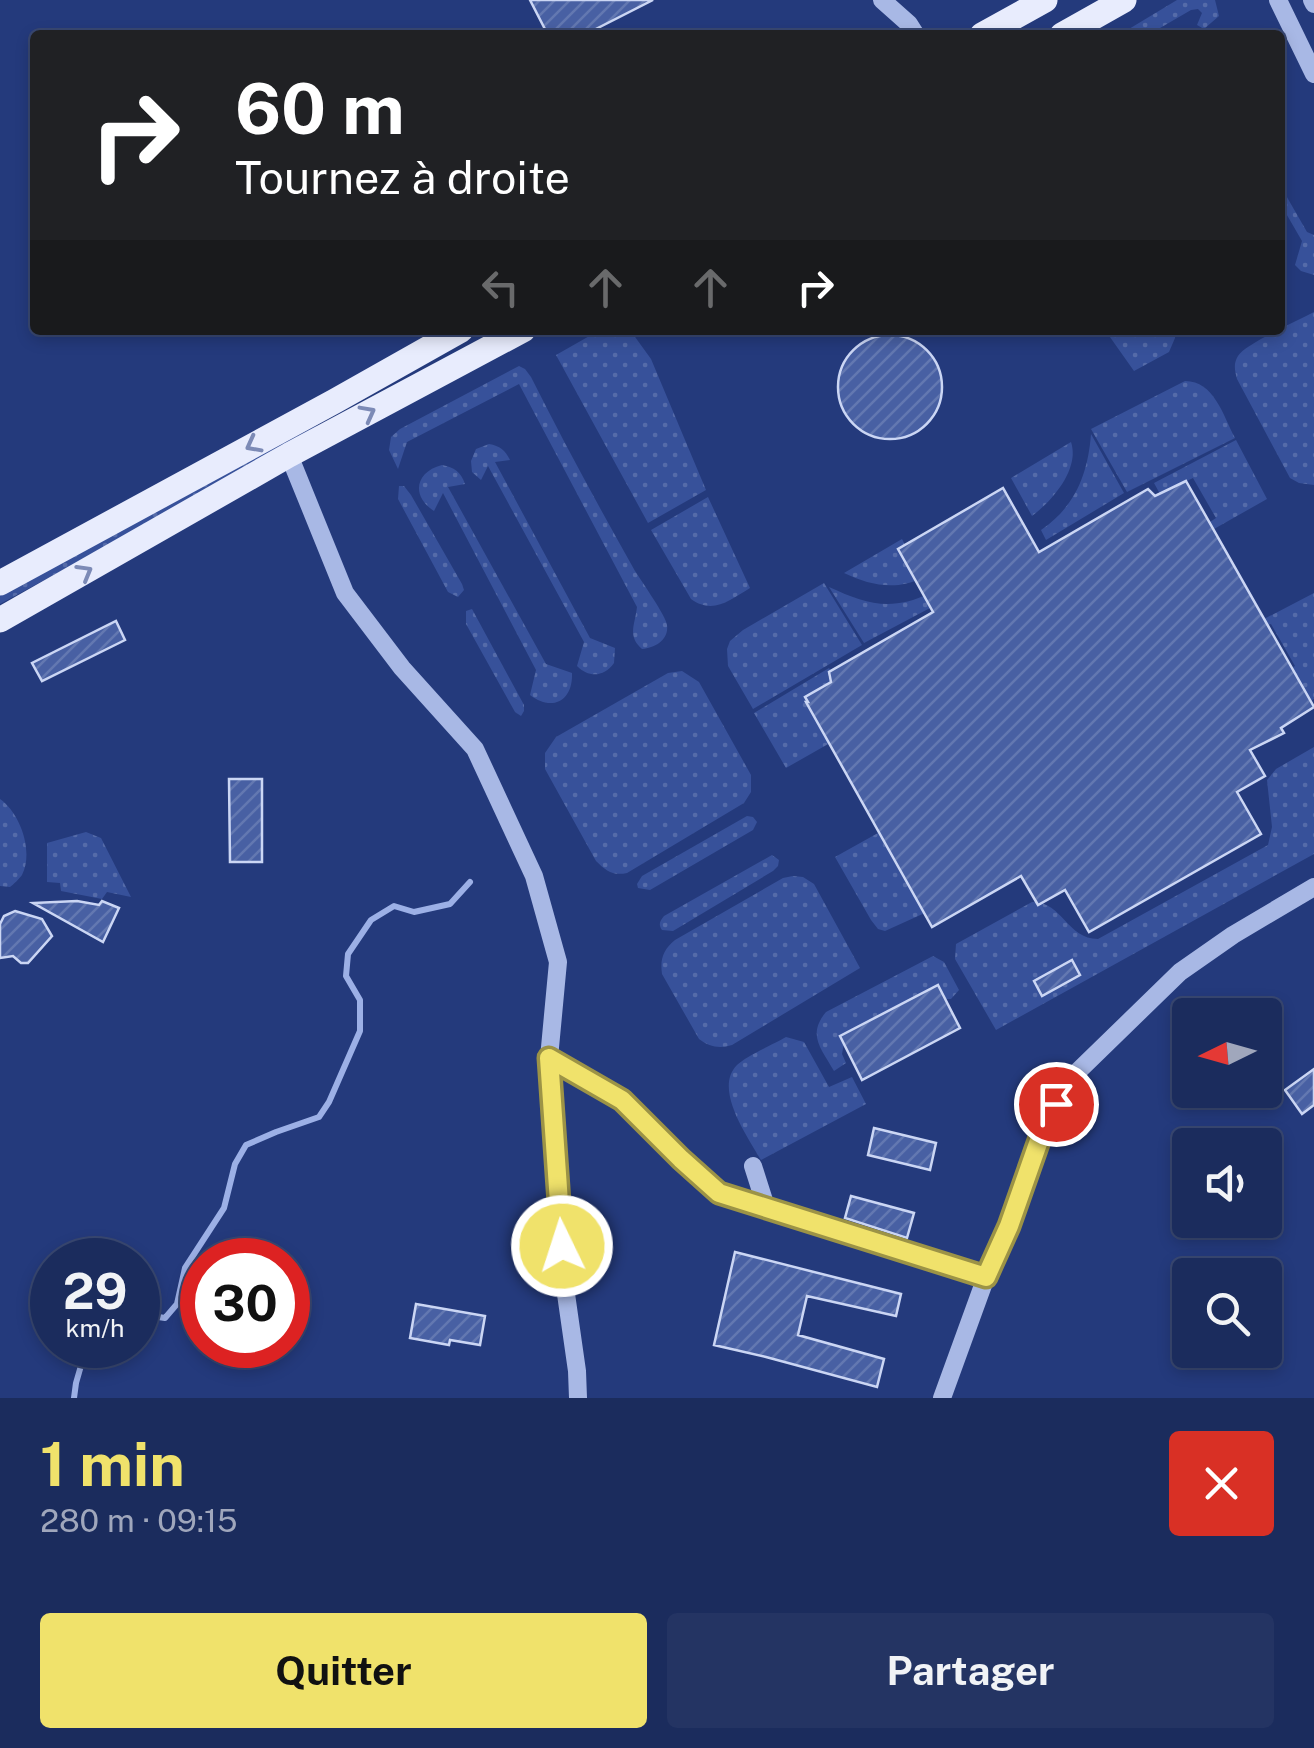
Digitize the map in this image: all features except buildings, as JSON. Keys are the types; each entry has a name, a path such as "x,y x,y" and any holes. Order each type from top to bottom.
{"main road":[{"path":"1024,25 1045,0"},
{"path":"1071,30 1124,0"},
{"path":"0,582 452,335"},
{"path":"0,620 289,455 514,335"}],"street":[{"path":"882,0 912,30"},
{"path":"1278,0 1314,74"},
{"path":"289,455 345,594 402,668 474,749 534,876 558,962 549,1058 564,1280 578,1398"},
{"path":"942,1398 1042,1132 1069,1080 1180,972 1314,887"},
{"path":"549,1058 622,1100 719,1193 986,1277"},
{"path":"753,1166 767,1210"}],"shaded area":[{"path":"1177,0 1215,0 1219,16 1204,29 1197,25 1202,13 1198,9 1157,30 1127,30"},
{"path":"1285,194 1307,232 1314,235 1314,275 1295,265 1302,241 1285,212"},
{"path":"1314,312 1314,485 1290,478 1237,379 1238,356 1268,335 1285,335 1285,326"},
{"path":"591,335 634,335 651,359 706,490 648,523 556,355"},
{"path":"1109,335 1175,335 1169,352 1134,371"},
{"path":"519,366 531,377 608,523 663,614 667,630 656,645 642,649 635,639 637,607 519,384 407,442 398,469 389,450 391,437 400,429"},
{"path":"1185,381 1210,393 1235,438 1127,492 1091,429"},
{"path":"316,426 314,434 0,604 0,593"},
{"path":"1091,434 1124,493 1046,540 1041,530 1063,511 1078,488"},
{"path":"1236,440 1267,499 1214,529 1210,522 1216,518 1193,478 1160,494 1154,483"},
{"path":"1071,442 1072,463 1068,473 1056,493 1032,516 1011,478"},
{"path":"489,444 502,449 510,460 495,462 590,638 615,648 614,663 606,671 591,674 577,666 584,642 488,466 481,480 472,472 476,449"},
{"path":"442,465 456,471 463,480 465,484 448,487 546,664 572,673 569,691 560,701 546,703 530,695 536,670 443,493 434,511 419,492 426,473"},
{"path":"399,486 411,495 462,584 464,590 458,597 448,592 398,499"},
{"path":"708,497 750,588 714,606 691,599 651,530"},
{"path":"902,539 922,578 883,585 844,573"},
{"path":"824,583 862,645 753,709 728,666 730,641"},
{"path":"829,587 879,604 903,602 930,593 935,600 928,604 930,608 864,643"},
{"path":"1314,593 1314,699 1281,717 1287,671 1295,666 1271,624 1267,625 1264,619"},
{"path":"472,609 524,705 521,716 515,712 466,624 466,611"},
{"path":"829,668 831,682 805,697 830,743 786,768 754,713"},
{"path":"682,671 699,682 751,775 751,792 744,803 627,873 614,873 596,861 545,769 545,753 556,737 668,673"},
{"path":"1314,747 1314,854 996,1030 955,959 956,944 1032,902 1051,907 1079,933 1098,939 1268,845 1272,827 1267,780 1276,769"},
{"path":"0,799 14,813 26,844 22,875 10,887 0,886"},
{"path":"747,816 757,822 753,830 650,890 638,888 642,876"},
{"path":"86,832 101,838 131,897 107,892 102,899 61,891 60,883 47,882 47,843"},
{"path":"878,833 906,883 936,868 938,907 885,931 871,920 835,857"},
{"path":"772,855 779,860 773,871 673,931 662,930 664,916"},
{"path":"793,876 814,884 860,968 732,1045 707,1044 699,1039 662,974 665,951 675,940 783,878"},
{"path":"933,956 944,962 959,990 946,999 937,986 845,1037 842,1054 846,1063 834,1071 817,1035 826,1012"},
{"path":"786,1037 804,1042 829,1087 852,1077 866,1104 761,1160 735,1113 729,1087 731,1075 741,1062"}],"water":[{"path":"887,344 924,363 933,391 930,403 912,425 883,431 867,425 855,414 848,400 847,383 852,367 865,354","holes":["885,359 904,363 918,379 918,399 904,415 885,419 867,409 859,390 867,370"]},
{"path":"889,367 905,374 912,390 905,406 889,413 873,406 866,390 873,374"}],"waterway":[{"path":"160,1317 165,1318 177,1304 185,1268 224,1208 235,1164 246,1145 319,1117 329,1102 360,1031 360,1000 346,976 348,954 371,920 394,906 414,912 450,904 470,882"},
{"path":"74,1398 80,1368"}],"route":[{"path":"562,1246 549,1058 622,1100 719,1193 986,1277 1056,1104"}]}
